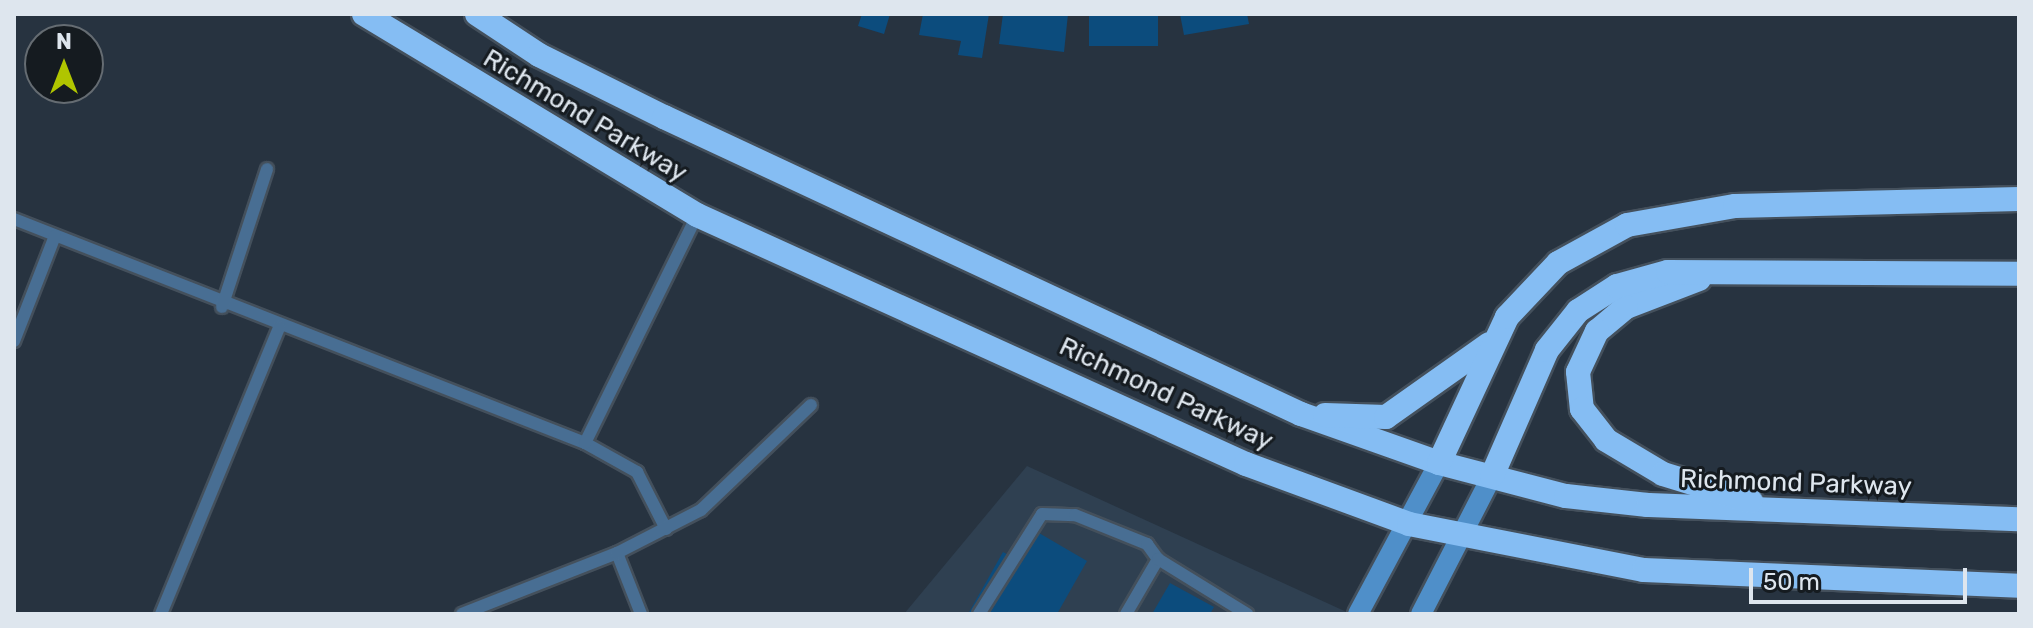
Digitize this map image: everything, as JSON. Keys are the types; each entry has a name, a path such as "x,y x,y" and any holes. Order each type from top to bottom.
{"highway":[{"name":"Richmond Parkway","path":"364,14 697,215 1246,464 1409,524 1464,539 1644,570 2019,586"},
{"name":"Richmond Parkway","path":"477,14 539,55 664,117 1301,414 1439,463 1566,496 1787,512 2019,519"},
{"path":"1301,414 1386,417 1491,343 1558,263 1627,225 1671,212 2019,199"},
{"path":"1492,476 1547,350 1578,311 1617,286 1668,272 1707,275 2019,274"},
{"path":"1707,275 1626,307 1597,331 1578,372 1582,409 1606,440 1663,474 1787,512"},
{"path":"1439,463 1491,343"}],"street":[{"path":"1358,614 1439,463"},
{"path":"1421,614 1464,539 1492,476"}],"lane":[{"path":"222,307 267,169"},
{"path":"585,443 697,215"},
{"path":"14,219 222,307 585,443 637,472 666,529"},
{"path":"14,341 55,236"},
{"path":"161,614 279,327"},
{"path":"462,614 617,553 701,510 811,405"},
{"path":"979,614 1042,514 1075,515 1147,544 1158,559 1247,614"},
{"path":"617,553 641,614"},
{"path":"1126,614 1158,559"}],"shaded area":[{"path":"1027,466 1351,614 904,614"}],"building":[{"path":"862,14 890,14 884,34 858,26"},
{"path":"923,14 989,14 982,58 958,55 961,41 919,35"},
{"path":"1003,14 1068,14 1064,52 999,44"},
{"path":"1089,14 1158,14 1158,46 1089,46"},
{"path":"1180,14 1247,14 1249,24 1184,35"},
{"path":"1039,533 1087,561 1057,614 968,614 1003,552 1022,562"},
{"path":"1170,583 1214,607 1210,614 1152,614"}]}
